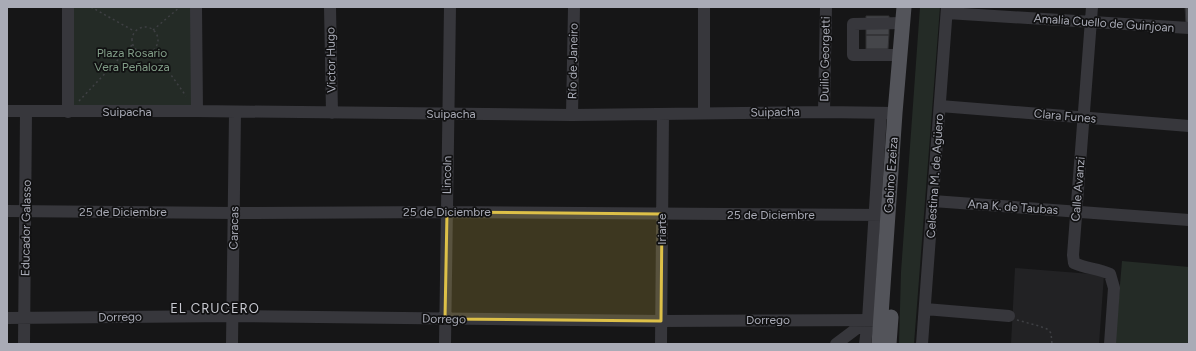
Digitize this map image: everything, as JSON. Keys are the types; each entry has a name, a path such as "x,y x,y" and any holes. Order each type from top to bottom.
{"main road":[{"name":"Gabino Ezeiza","path":"879,344 874,320 888,113 900,55 904,7"},
{"name":"Gabino Ezeiza","path":"889,344 892,282 914,7"}],"street":[{"path":"68,7 68,112"},
{"path":"196,7 197,111"},
{"name":"Victor Hugo","path":"330,7 332,113"},
{"name":"Lincoln","path":"445,344 450,7"},
{"name":"Río de Janeiro","path":"572,114 574,7"},
{"path":"704,7 704,113"},
{"name":"Duilio Georgetti","path":"824,112 826,7"},
{"name":"Calle Avanzi","path":"1092,7 1073,255 1074,263 1084,268 1102,270 1110,274 1114,288 1110,344"},
{"name":"Amalia Cuello de Guinjoan","path":"947,10 1092,22 1189,28"},
{"name":"Celestina M. de Agüero","path":"922,344 947,10"},
{"path":"900,55 853,55 854,24 903,23"},
{"name":"Clara Funes","path":"940,106 1189,126"},
{"name":"Suipacha","path":"7,111 197,111 235,113 448,114 888,113"},
{"name":"Educador Galasso","path":"24,344 26,112"},
{"name":"Caracas","path":"232,344 235,113"},
{"name":"Iriarte","path":"661,344 663,114"},
{"name":"Ana K. de Taubas","path":"933,201 1189,220"},
{"name":"25 de Diciembre","path":"7,211 881,215"},
{"path":"924,309 1009,316"},
{"name":"Dorrego","path":"7,318 233,316 662,321 874,320"},
{"path":"836,344 874,320"},
{"path":"865,344 874,320"}],"path":[{"path":"91,7 135,32"},
{"path":"153,30 180,7"},
{"path":"143,27 153,30 158,39 158,43 154,51 146,54 138,52 132,45 131,40 135,32 143,27"},
{"path":"68,112 132,45"},
{"path":"154,51 197,111"},
{"path":"1009,316 1016,320 1047,329 1051,333 1052,344"}],"highlighted area":[{"path":"447,212 662,214 661,321 445,319"}],"shaded area":[{"path":"1015,268 1104,275 1099,344 1011,344"}],"green space":[{"name":"Plaza Rosario Vera Peñaloza","path":"68,7 196,7 197,111 68,112"},
{"path":"920,7 940,7 914,344 899,344 901,272"},
{"path":"1122,261 1189,267 1189,344 1115,344"}],"building":[{"path":"1185,7 1189,7 1189,23 1186,23"},
{"path":"866,16 889,16 889,35 866,35"},
{"path":"866,35 889,35 888,49 866,49"}],"district":[{"name":"EL CRUCERO","path":"215,308"}]}
